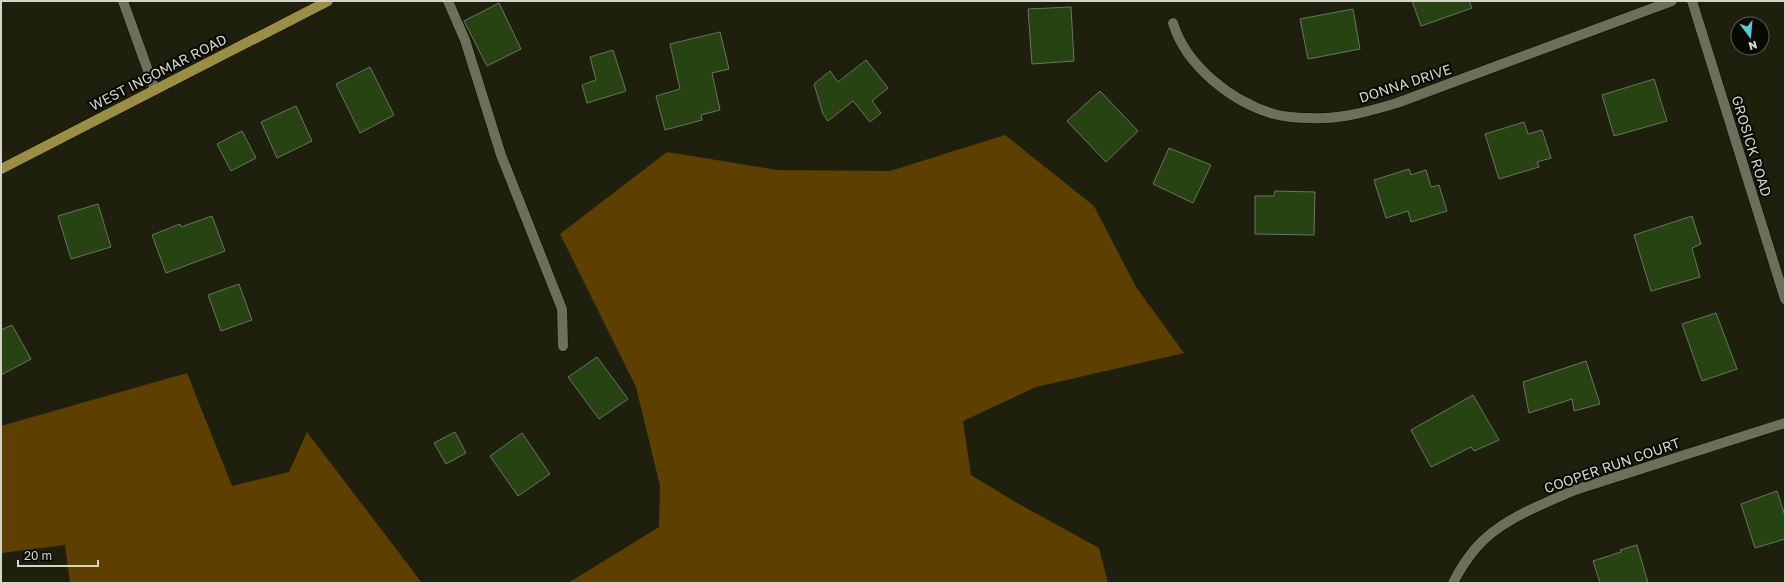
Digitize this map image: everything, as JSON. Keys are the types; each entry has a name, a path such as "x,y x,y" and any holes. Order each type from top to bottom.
{"main road":[{"name":"WEST INGOMAR ROAD","path":"1,169 328,1"}],"street":[{"path":"123,1 155,90"},
{"path":"448,1 465,40 501,155 562,309 563,346"},
{"name":"DONNA DRIVE","path":"1173,24 1177,38 1195,63 1211,80 1228,92 1274,114 1312,118 1352,115 1397,103 1672,1"},
{"name":"GROSICK ROAD","path":"1692,1 1785,299"},
{"name":"COOPER RUN COURT","path":"1453,583 1475,549 1491,534 1509,521 1548,501 1575,490 1785,423"}],"shaded area":[{"path":"1005,135 1094,206 1136,287 1184,353 1036,387 963,421 971,475 1019,504 1099,548 1108,583 568,583 659,527 660,486 636,387 560,234 667,152 777,170 890,171"},
{"path":"187,373 232,486 289,472 307,432 422,583 70,583 65,545 1,553 1,426"}],"building":[{"path":"1412,1 1469,1 1472,8 1421,26"},
{"path":"499,3 521,49 487,66 464,21"},
{"path":"1071,7 1074,61 1032,64 1028,9"},
{"path":"1353,9 1360,49 1308,59 1300,19"},
{"path":"720,32 729,69 712,73 720,110 701,115 702,120 665,130 656,96 680,89 670,44"},
{"path":"613,50 626,91 587,103 582,85 596,80 590,57"},
{"path":"866,60 888,88 872,101 881,113 870,122 853,101 828,121 823,114 814,84 830,71 838,82"},
{"path":"370,67 394,115 360,133 336,84"},
{"path":"1654,79 1667,121 1614,136 1602,95"},
{"path":"1100,91 1138,131 1106,162 1067,121"},
{"path":"296,106 312,141 277,158 261,122"},
{"path":"1524,122 1528,134 1542,130 1551,158 1537,162 1539,167 1499,179 1485,134"},
{"path":"242,131 256,158 231,171 217,144"},
{"path":"1169,148 1211,165 1193,203 1153,184"},
{"path":"1409,169 1411,175 1426,170 1431,187 1439,185 1447,211 1411,222 1408,211 1386,218 1374,180"},
{"path":"1275,191 1315,192 1314,235 1255,234 1255,196 1274,196"},
{"path":"98,204 111,247 71,259 58,216"},
{"path":"212,216 225,251 166,273 152,235 180,224 181,227"},
{"path":"1692,216 1701,244 1692,248 1700,277 1651,291 1634,235"},
{"path":"239,284 252,320 221,331 208,295"},
{"path":"1716,313 1737,369 1702,381 1682,324"},
{"path":"12,325 31,359 1,375 1,330"},
{"path":"597,357 628,399 599,419 568,377"},
{"path":"1586,361 1600,404 1574,411 1572,399 1529,413 1523,382"},
{"path":"1473,395 1499,440 1474,451 1471,447 1431,467 1411,430"},
{"path":"455,432 466,453 446,464 434,443"},
{"path":"522,433 550,474 518,496 490,456"},
{"path":"1777,491 1785,516 1785,539 1755,548 1741,504"},
{"path":"1637,545 1648,583 1600,583 1593,561"}]}
